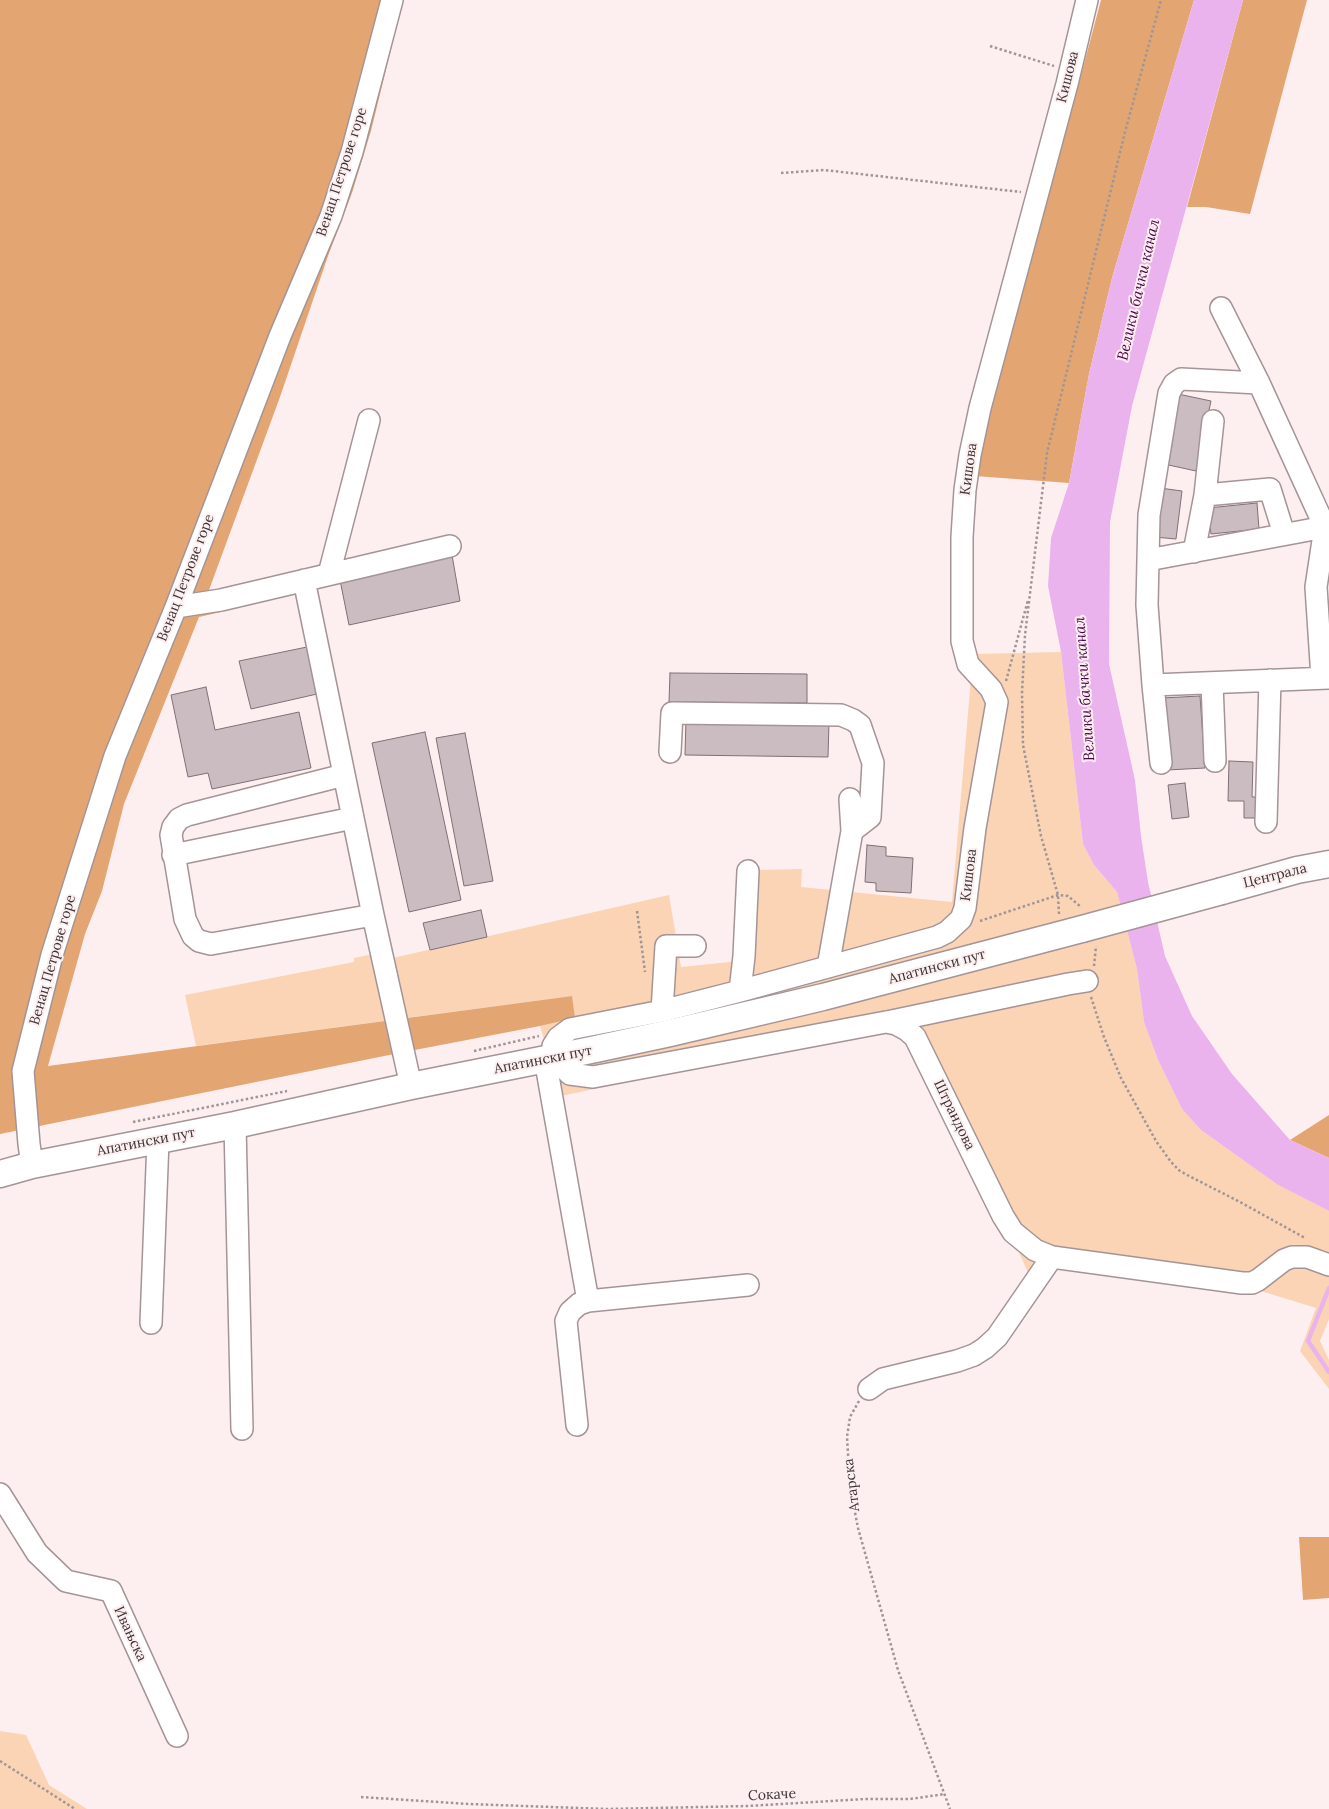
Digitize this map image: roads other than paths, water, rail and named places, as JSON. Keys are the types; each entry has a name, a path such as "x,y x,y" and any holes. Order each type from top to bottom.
{"main road":[{"name":"Централа","path":"1087,925 1297,870 1329,864"},
{"name":"Апатински пут","path":"0,1174 32,1165 235,1125 411,1086 546,1050 608,1046 824,997 1087,925"}],"street":[{"name":"Венац Петрове горе","path":"32,1165 28,1142 23,1071 52,955 115,756 176,607 276,345 331,216 352,152 392,0"},
{"name":"Кишова","path":"828,967 937,937 947,932 960,919 965,908 975,828 997,702 991,688 968,664 962,641 962,537 965,490 980,408 1067,84 1087,0"},
{"path":"1153,685 1326,678 1316,587 1327,532 1259,383 1220,308"},
{"path":"1161,763 1147,605 1149,515 1169,393 1174,384 1181,379 1259,383"},
{"path":"329,574 369,420"},
{"path":"1194,552 1205,495 1214,421"},
{"path":"1205,495 1270,489 1284,534"},
{"path":"1148,560 1284,534 1327,532"},
{"path":"176,607 221,600 450,546"},
{"path":"304,580 372,915 411,1086"},
{"path":"1266,822 1270,680"},
{"path":"1212,683 1215,761"},
{"path":"670,752 672,713 841,715 853,720 860,725 872,763 870,817 852,831"},
{"path":"344,775 187,815 178,819 170,835 185,919 193,936 204,943 211,944 372,915"},
{"path":"546,1050 553,1046 558,1038 570,1029 662,1010 828,967 852,831 850,799"},
{"path":"173,855 353,818"},
{"path":"740,991 744,956 748,872"},
{"path":"662,1010 666,946 695,946"},
{"path":"546,1050 566,1072 593,1077 886,1022 1087,981"},
{"name":"Штрандова","path":"886,1022 896,1024 915,1037 1003,1216 1013,1232 1035,1250 1052,1257 1242,1283 1252,1283 1258,1280 1284,1260 1292,1257 1307,1257 1329,1265"},
{"path":"546,1050 588,1301"},
{"path":"235,1125 242,1429"},
{"path":"151,1323 158,1140"},
{"path":"869,1389 883,1379 957,1361 974,1355 985,1348 997,1337 1052,1257"},
{"path":"577,1425 566,1321 570,1312 579,1304 588,1301 748,1285"},
{"name":"Ивањска","path":"0,1494 37,1553 66,1581 111,1591 177,1736"}],"water":[{"name":"Велики бачки канал","path":"1194,0 1243,0 1132,406 1110,522 1109,664 1135,780 1148,882 1165,956 1192,1016 1232,1074 1290,1140 1329,1158 1329,1211 1278,1185 1201,1130 1182,1109 1158,1060 1144,1022 1137,969 1117,892 1094,865 1083,844 1061,652 1048,586 1051,538 1069,483 1089,374 1112,278"}],"waterway":[{"path":"1329,1288 1308,1341 1329,1372"}]}
